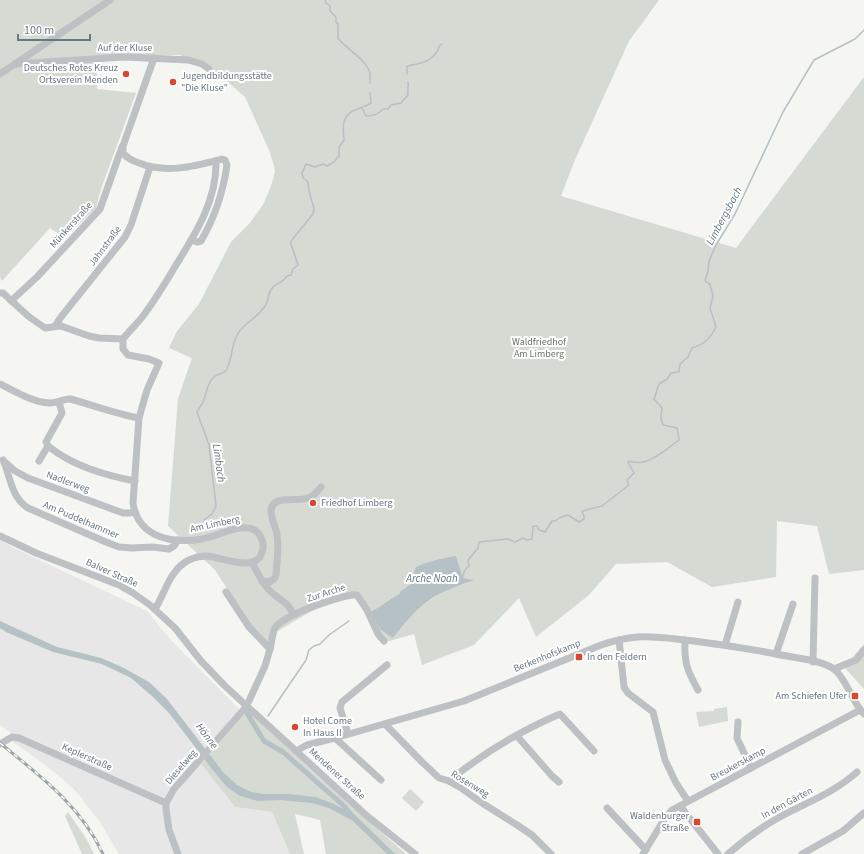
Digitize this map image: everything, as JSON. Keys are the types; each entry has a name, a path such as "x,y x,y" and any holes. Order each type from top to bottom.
{"street":[{"path":"0,74 110,0"},
{"name":"Auf der Kluse","path":"16,64 97,58 154,58 188,60 202,64 209,69"},
{"name":"Münkerstraße","path":"11,301 37,277 100,209 154,58"},
{"path":"122,147 123,153 126,157 150,167 172,169 219,160 226,162 223,190 216,212 201,241 197,242 191,240"},
{"path":"134,512 134,481 139,418 147,390 160,363 150,359 128,355 123,349 123,339 153,302 191,240 204,215 212,193 219,160"},
{"name":"Jahnstraße","path":"56,326 61,316 125,237 131,225 150,167"},
{"path":"1,293 42,326 48,328 61,326 99,338 123,339"},
{"path":"0,384 49,403 68,399 139,418"},
{"path":"59,402 62,413 46,442 48,446 63,457 88,468 101,473 134,481"},
{"path":"39,461 48,446"},
{"name":"Nadlerweg","path":"1,459 15,471 28,478 123,513 130,514 134,512"},
{"name":"Am Puddelhammer","path":"1,459 15,495 20,503 28,508 120,547 152,547 169,549 174,546 178,540"},
{"path":"262,581 270,582 276,575 277,536 271,514 273,504 283,500 302,500 315,494 321,487"},
{"name":"Am Limberg","path":"134,512 142,525 152,533 165,538 178,540 202,540 237,528 252,529 259,534 263,543 259,557 252,562"},
{"name":"Balver Straße","path":"0,536 36,553 119,585 138,596 155,609 175,628 213,674 248,703"},
{"path":"155,609 177,569 187,561 207,556 240,563 252,562 262,581 272,592 287,603 294,615"},
{"path":"814,662 815,578"},
{"path":"226,592 249,627 270,649"},
{"name":"Zur Arche","path":"270,649 275,628 285,620 340,597 356,595 367,610 378,634 384,641"},
{"path":"725,645 738,602"},
{"path":"776,654 793,604"},
{"name":"Berkenhofskamp","path":"296,751 307,745 464,701 618,640 644,637 725,645 814,662 834,669"},
{"path":"618,640 624,688 628,693 653,712 668,765 676,783 688,801"},
{"path":"684,640 686,667 698,690"},
{"name":"Dieselweg","path":"166,803 174,789 248,703 265,666 270,649"},
{"path":"862,712 840,675 834,669 856,660 864,650"},
{"path":"348,734 340,708 342,702 387,666"},
{"name":"Mendener Straße","path":"248,703 296,751 367,816 415,854"},
{"name":"Breukerskamp","path":"644,852 665,818 672,810 862,712"},
{"path":"449,781 486,753 533,726 560,714 594,751"},
{"path":"738,722 737,738 751,768"},
{"name":"Rosenweg","path":"385,724 439,778 449,781 532,835 551,854"},
{"name":"Keplerstraße","path":"0,744 12,736 19,738 166,803"},
{"path":"517,736 559,782"},
{"path":"336,738 381,780"},
{"name":"In den Gärten","path":"728,854 744,840 766,825 839,787 857,772"},
{"path":"166,803 169,830 178,854"},
{"path":"680,806 718,854"},
{"path":"607,808 644,852"},
{"path":"802,854 843,831 864,812"}],"shaded area":[{"path":"0,539 12,547 147,611 169,638 240,710 196,758 235,807 272,812 290,854 119,854 100,822 74,789 52,770 9,739 11,733 0,725"}],"green space":[{"name":"Waldfriedhof Am Limberg","path":"0,0 659,0 629,41 574,162 561,196 736,248 864,77 864,570 829,574 817,526 777,521 776,577 712,587 667,562 616,564 589,595 536,637 519,598 474,645 422,665 414,634 386,642 358,593 322,605 276,632 268,644 256,633 215,570 168,526 178,399 192,358 169,348 177,331 199,304 231,242 249,224 263,205 275,172 269,150 245,97 207,64 181,58 181,55 97,58 97,89 136,93 101,189 96,208 65,238 50,228 2,281 0,277","holes":["456,556 463,578 473,580 441,593 420,607 393,638 370,612 390,601 410,585 417,567 426,563"]},
{"path":"864,644 864,689 844,667"},
{"path":"727,707 728,721 699,727 696,712 714,711 714,709"},
{"path":"250,713 310,769 406,854 326,854 320,820 295,814 304,854 290,854 272,812 235,807 201,764 244,715"},
{"path":"410,789 424,802 416,811 402,798"},
{"path":"68,812 87,840 94,854 82,854 65,816"}],"water":[{"name":"Arche Noah","path":"456,556 463,578 474,580 441,593 427,602 409,618 393,638 381,630 370,612 390,601 410,585 416,567 435,560"},
{"path":"0,621 57,647 101,658 122,667 149,682 167,699 223,772 237,785 251,792 315,797 334,804 355,815 395,854 387,854 353,821 329,808 312,803 280,800 258,801 240,796 227,787 169,713 131,678 102,664 53,652 6,632 0,628"}],"waterway":[{"name":"Limbach","path":"325,0 330,6 330,11 336,17 336,22 338,24 338,38 368,68 370,73 370,83"},
{"name":"Limbergsbach","path":"462,578 465,570 469,566 468,560 478,548 479,542 508,539 515,542 523,538 527,540 532,539 533,526 537,526 539,530 545,532 552,521 568,515 579,522 584,519 582,511 602,506 629,485 627,480 634,473 628,462 629,461 636,463 649,460 656,457 679,440 677,428 663,425 661,418 662,408 654,399 659,384 667,379 671,373 679,372 680,364 688,357 692,348 700,345 706,340 716,327 710,308 713,296 710,284 705,281 709,261 716,245 735,214 783,112 814,60 855,39 864,30"},
{"path":"407,74 407,66 427,61 434,55 442,44"},
{"path":"362,108 366,116 371,116 383,109 388,109 391,105 401,103 408,95 408,82"},
{"name":"Limbach","path":"204,520 212,514 216,506 209,445 197,412 203,403 211,380 227,369 236,336 245,325 262,310 273,287 284,280 287,276 291,275 293,269 298,265 291,241 313,214 314,209 308,182 303,178 302,173 306,164 315,167 323,164 327,166 334,162 339,156 339,147 344,140 343,128 346,117 353,111 371,103 370,93"},
{"name":"Limbergsbach","path":"401,592 409,586"},
{"name":"Limbergsbach","path":"382,606 397,596"},
{"name":"Limbergsbach","path":"268,716 306,660 309,650 320,644 329,635 349,621"},
{"path":"247,713 264,741 283,752 344,806 352,816"}],"railway":[{"path":"0,743 44,780 71,806 94,837 103,854"}],"place":[{"name":"Deutsches Rotes Kreuz Ortsverein Menden","path":"126,74"},
{"name":"Jugendbildungsstätte \"Die Kluse\"","path":"173,82"},
{"name":"Friedhof Limberg","path":"313,503"},
{"name":"In den Feldern","path":"579,657"},
{"name":"Am Schiefen Ufer","path":"855,696"},
{"name":"Hotel Come In Haus II","path":"295,727"},
{"name":"Waldenburger Straße","path":"697,822"}],"water label":[{"name":"Hönne","path":"207,736"}]}
